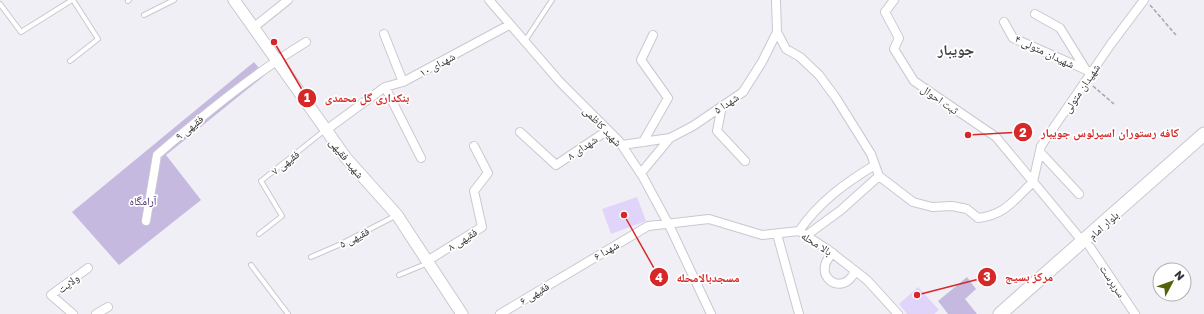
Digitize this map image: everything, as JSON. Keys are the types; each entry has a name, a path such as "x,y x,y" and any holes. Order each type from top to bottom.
{"main road":[{"name":"شهید فقیهی","path":"234,0 346,158 397,215 461,314"},
{"name":"بلوار امام","path":"1013,314 1204,134"},
{"name":"بلوار امام","path":"1000,314 1204,145"}],"street":[{"path":"253,28 288,0"},
{"name":"شهید کاظمی","path":"489,0 509,25 560,82 622,145 641,173 668,223 711,314"},
{"path":"776,0 777,32 786,49 800,57 819,75 857,133 875,165 879,176 913,202 932,207 952,206 967,209 978,218 993,216 1012,203 1033,182"},
{"name":"ثبت احوال","path":"894,0 885,12 899,38 894,49 914,80 996,137 1033,182"},
{"name":"شهیدان متولی","path":"1033,182 1041,146 1086,80 1089,71 1144,0"},
{"path":"1035,14 1060,28 1089,71"},
{"name":"شهیدان متولی ۴","path":"1004,22 1013,38 1089,71"},
{"name":"شهدای ۱۰","path":"326,130 385,87 403,82 509,25"},
{"name":"شهدا ۵","path":"641,173 670,138 743,92 762,62 777,32"},
{"path":"384,34 403,82"},
{"path":"643,142 668,98 641,60 653,35"},
{"name":"فقیهی ۹","path":"146,221 157,155 187,128 276,60 306,42"},
{"path":"385,87 421,158"},
{"path":"722,106 717,131 745,160"},
{"name":"شهدای ۸","path":"520,132 556,165 608,130"},
{"name":"شهدا ۵","path":"622,145 670,138"},
{"name":"فقیهی ۸","path":"428,262 482,227 474,191 488,173 474,146"},
{"path":"1040,152 1079,194"},
{"path":"799,231 820,204 849,181 875,165"},
{"path":"807,235 847,205 879,176"},
{"name":"سرپرست","path":"1033,182 1086,244 1136,314"},
{"name":"بالا محله","path":"668,223 709,219 762,235 799,231 833,253 855,271 882,295 898,314"},
{"name":"شهدا ۶","path":"568,273 648,226 668,223"},
{"path":"777,234 799,314"},
{"path":"833,253 827,260 824,268 826,276 831,281 839,284 845,283 851,279 855,271"},
{"name":"ولایت","path":"73,314 51,295 88,268"},
{"name":"فقیهی ۶","path":"500,314 568,273"},
{"path":"96,314 108,307"}],"lane":[{"path":"0,4 21,32 72,0 98,38 70,60"},
{"path":"144,15 174,0"},
{"path":"524,42 552,0"},
{"name":"فقیهی ۷","path":"259,234 282,216 261,181 326,130"},
{"name":"فقیهی ۵","path":"311,257 341,244 397,215"},
{"path":"399,275 428,262"},
{"path":"251,265 288,314"}],"path":[{"path":"1144,0 1176,35"},
{"path":"1086,80 1114,104"}],"green space":[{"name":"آرامگاه","path":"254,62 265,75 166,155 201,200 119,265 72,212"},
{"path":"967,277 976,289 965,299 977,314 948,314 938,301"}],"building":[{"path":"637,197 646,221 611,234 602,209"},
{"path":"918,287 939,310 934,314 907,314 899,304"}],"place":[{"name":"بنکداری گل محمدی","path":"274,42"},
{"name":"کافه رستوران اسپرلوس جویبار","path":"968,135"},
{"name":"مسجدبالامحله","path":"624,215"},
{"name":"مرکز بسیج","path":"917,295"}],"district":[{"name":"جویبار","path":"956,49"}]}
